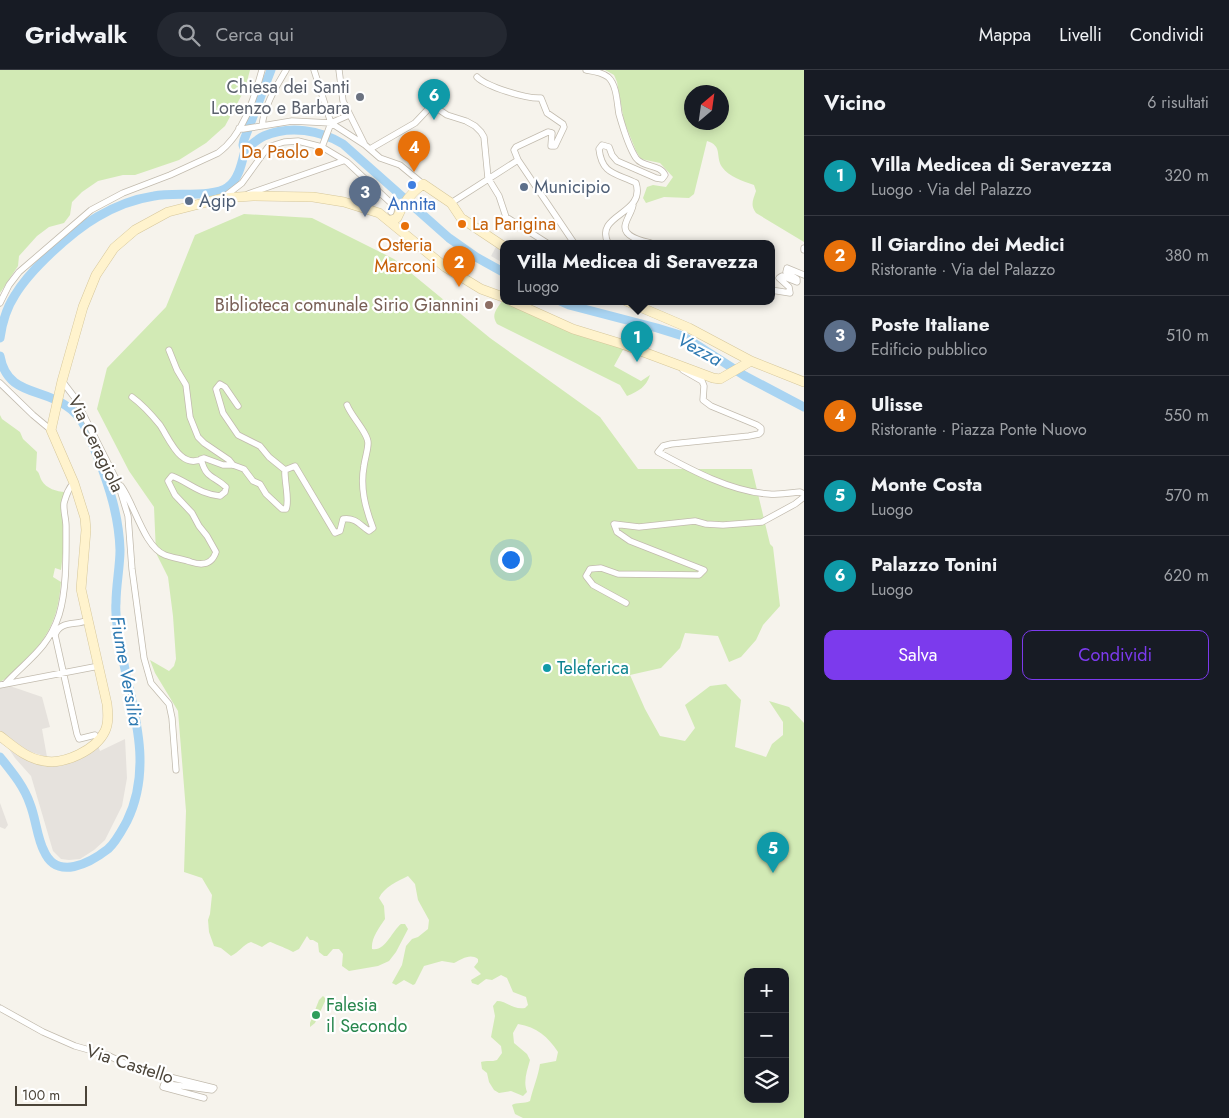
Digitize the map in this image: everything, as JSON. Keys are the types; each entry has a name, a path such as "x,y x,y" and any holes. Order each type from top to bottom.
{"main road":[{"path":"0,736 26,755 43,761 55,762 66,759 90,747 105,732 108,717 81,589 86,524 80,500 52,426 62,381 83,307 96,275 114,248 135,230 168,212 223,198 313,197 344,202 397,218 401,208 423,184 451,203 461,218 500,244"},
{"path":"390,216 445,267 481,289 500,296"},
{"path":"520,305 573,329 622,344 720,379 748,363"},
{"path":"635,305 689,328 748,363 804,382"}],"street":[{"path":"0,303 9,285 19,272 91,210 122,193 170,175 218,153 241,129 262,70"},
{"path":"259,126 286,70"},
{"path":"314,70 330,126 322,145"},
{"path":"339,70 343,101 349,116 368,147"},
{"path":"586,70 602,73 610,78 625,133 636,158 643,164 660,169 665,175 662,179 656,178 617,161 609,147 602,145 599,149 600,160 609,172 636,184 638,190 625,227 626,231 642,240"},
{"path":"477,77 482,82 519,96 541,98 547,114 564,124 555,146 551,146 552,133 548,132 516,147 514,150 518,160 572,240"},
{"path":"368,147 415,123 432,105 446,115 466,121 481,132 484,137 488,178 499,196 506,217 542,240"},
{"path":"330,126 349,116"},
{"path":"241,129 292,121 330,126 368,147 380,158 400,166 423,184"},
{"path":"223,198 242,183 268,147 284,142 298,141 322,145 347,162 392,204 393,208 390,216"},
{"path":"240,197 343,160"},
{"path":"451,203 518,160"},
{"path":"607,240 604,233 608,225 633,205"},
{"path":"775,291 790,293 789,287 779,278 782,276 797,282 797,279 786,272 788,268 804,275"},
{"path":"169,350 177,370 186,385 190,417 198,437 233,464 244,470 253,481 260,484 266,494 282,509 286,509 288,504 285,470"},
{"path":"626,603 593,585 586,576 590,569 601,568 618,574 699,575 704,570 630,541 617,532 614,524 639,527 695,520 706,524 723,525 762,522 796,504 804,496 800,492 769,494 744,490 699,473 658,452 663,446 671,444 749,436 761,432 761,428 757,425 711,406 703,400 704,386 702,381 684,371 678,364"},
{"name":"Via Ceragiola","path":"62,381 75,398 118,483 128,516 137,610 146,667 151,682 169,704 172,718 176,770"},
{"path":"0,382 33,416 52,426"},
{"path":"238,406 225,387 220,384 216,389 217,398 223,412 238,435 260,446 269,457 285,470"},
{"path":"132,397 151,414 178,454 189,461 204,458 223,465 233,464"},
{"path":"285,470 295,466 335,533 340,531 343,520 349,518 357,521 369,531 372,530 364,499 363,467 368,443 367,436 351,415 347,405"},
{"path":"118,483 128,495 137,519 155,548 164,555 196,564 208,564 214,559 216,552 198,526 192,513 175,495 168,481 172,476 187,483 194,489 220,496 225,492 226,487 221,482 212,478 204,469 201,459"},
{"path":"2,685 38,652 52,630 58,616 64,596 66,518 64,505 69,487 74,483"},
{"path":"88,620 61,626 57,628 55,635 77,734 79,739 95,735"},
{"path":"2,685 98,666"},
{"name":"Via Castello","path":"0,1008 43,1032 75,1046 107,1055 137,1069 214,1088 212,1090 168,1084 164,1084 163,1087 204,1098"}],"shaded area":[{"path":"496,247 500,249 500,261 491,256"},
{"path":"10,686 42,697 50,727 42,729 47,757 28,751 0,731 0,687"},
{"path":"125,739 127,778 122,806 105,840 80,859 61,859 53,851 31,776 9,749 34,763 47,767 71,762 91,753 98,746 100,751"},
{"path":"0,803 8,825 5,829 0,827"}],"green space":[{"path":"0,70 250,70 245,89 225,126 206,143 179,160 135,175 123,175 98,181 82,192 72,202 70,215 64,223 49,227 37,236 19,256 18,266 0,293"},
{"path":"605,70 804,70 804,242 756,213 753,205 756,191 754,185 728,173 720,163 717,149 712,143 707,141 694,194 689,198 664,197 646,203 643,198 647,187 653,185 666,187 673,177 660,163 641,159 636,151 624,121 614,75"},
{"path":"244,214 312,218 394,259 490,338 600,417 638,469 752,469 770,544 773,547 780,606 763,625 756,640 741,657 729,662 718,636 685,633 680,648 661,668 630,675 645,709 660,736 685,741 695,728 685,705 710,686 726,684 741,700 735,747 766,757 772,744 783,735 783,722 769,701 789,707 804,723 804,1118 523,1118 515,1114 512,1105 530,1101 540,1064 556,1061 558,1052 536,1030 518,1024 513,1033 514,1043 527,1054 530,1060 525,1080 527,1092 523,1096 511,1091 499,1093 494,1090 489,1082 487,1073 482,1069 481,1062 497,1060 502,1053 501,1046 491,1037 495,1016 493,1006 497,1001 517,1008 525,1008 528,1005 526,997 513,992 507,978 501,975 492,980 486,979 478,985 472,983 471,980 481,974 474,967 478,962 478,959 475,957 466,957 454,963 442,961 424,966 413,985 404,980 396,985 392,983 402,965 406,946 412,939 428,929 429,920 418,900 415,884 408,876 388,888 379,898 384,906 385,919 374,937 372,949 377,949 385,944 401,924 405,924 408,929 389,961 378,966 349,971 342,966 343,954 339,949 333,949 327,956 324,956 319,952 318,943 310,940 307,936 299,949 293,952 270,942 262,947 251,942 231,956 221,948 214,946 209,932 208,920 212,895 202,878 184,872 186,811 178,711 155,673 150,660 169,671 174,666 176,659 168,577 156,553 154,507 129,471 97,409 107,368 166,307 195,235"},
{"path":"500,304 514,305 573,332 624,348 614,366 641,381 650,375 641,388 627,396 620,385 497,324 494,318"},
{"path":"0,415 2,419 20,432 23,439 37,452 36,470 46,486 65,492 65,536 61,570 55,568 53,577 61,582 60,595 50,628 30,655 0,682"},
{"name":"Falesia il Secondo","path":"323,996 326,999 315,1023 310,1027 319,1000"}],"waterway":[{"path":"245,150 244,140 271,70"},
{"name":"Vezza","path":"245,150 261,137 284,131 315,132 334,139 343,144 449,238 476,257 500,270"},
{"name":"Fiume Versilia","path":"0,338 7,310 22,285 30,274 75,232 104,213 139,199 162,195 204,194 222,190 235,180 245,150"},
{"name":"Vezza","path":"569,305 683,336 745,376 804,407"},
{"name":"Fiume Versilia","path":"0,356 4,369 17,384 68,407 79,418 91,441 113,501 118,525 120,550 116,596 118,633 133,704 140,751 140,775 136,798 127,821 108,849 83,864 65,867 57,865 50,860 44,851 32,810 24,791 0,757"}],"place":[{"name":"Chiesa dei Santi Lorenzo e Barbara","path":"360,97"},
{"name":"Palazzo Tonini","path":"434,120"},
{"name":"Da Paolo","path":"319,152"},
{"name":"Ulisse","path":"414,172"},
{"name":"Annita","path":"412,185"},
{"name":"Municipio","path":"524,187"},
{"name":"Agip","path":"189,201"},
{"name":"Poste Italiane","path":"365,217"},
{"name":"La Parigina","path":"462,224"},
{"name":"Osteria Marconi","path":"405,226"},
{"name":"Il Giardino dei Medici","path":"459,287"},
{"name":"Biblioteca comunale Sirio Giannini","path":"489,305"},
{"name":"Villa Medicea di Seravezza","path":"637,362"},
{"name":"Teleferica","path":"547,668"},
{"name":"Monte Costa","path":"773,873"},
{"name":"Falesia il Secondo","path":"316,1015"}]}
